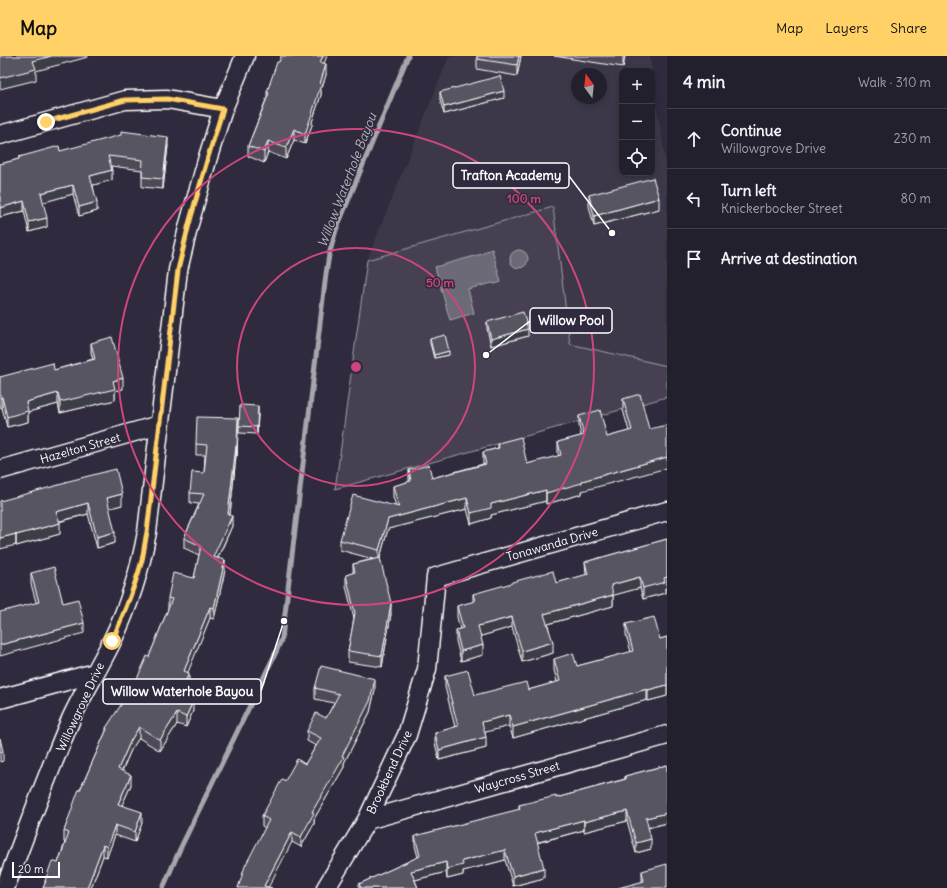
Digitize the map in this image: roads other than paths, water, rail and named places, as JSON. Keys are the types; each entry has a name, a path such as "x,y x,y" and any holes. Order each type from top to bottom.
{"street":[{"name":"Willowgrove Drive","path":"5,888 49,773 72,718 112,641 124,613 142,560 147,532 178,270 189,224 223,109 245,56"},
{"path":"0,135 125,100 167,99 223,109"},
{"name":"Hazelton Street","path":"0,470 159,425"},
{"name":"Tonawanda Drive","path":"436,577 667,511"},
{"name":"Brookbend Drive","path":"326,888 366,820 407,735 427,669 436,577"},
{"path":"0,700 95,673"},
{"name":"Waycross Street","path":"366,820 667,735"}],"waterway":[{"name":"Willow Waterhole Bayou","path":"163,888 180,849 282,638 329,255 336,230 408,56"}],"place":[{"name":"Trafton Academy","path":"612,233"},
{"name":"Willow Pool","path":"486,355"},
{"name":"Willow Waterhole Bayou","path":"284,621"}]}
